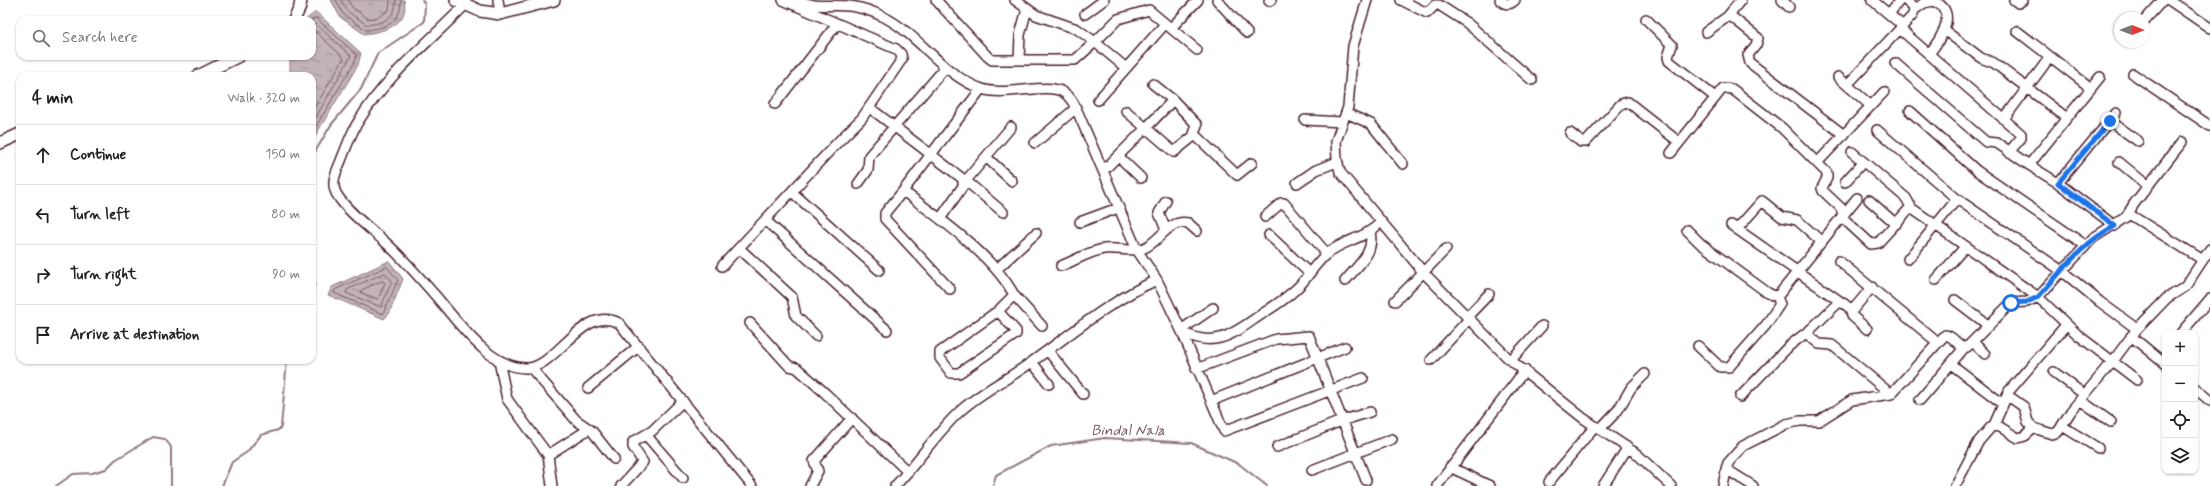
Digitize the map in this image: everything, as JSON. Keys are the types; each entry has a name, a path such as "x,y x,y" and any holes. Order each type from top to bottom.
{"main road":[{"path":"296,16 301,0"},
{"path":"460,2 480,11 500,14 554,0"},
{"path":"206,72 231,60"},
{"path":"0,143 16,136"}],"street":[{"path":"498,0 500,14"},
{"path":"722,266 870,108 900,63 901,54 896,49 783,0"},
{"path":"798,0 819,7 851,6 884,18 916,40 945,68 982,89 998,92 1057,89 1069,96 1076,108 1137,250 1157,280 1182,331 1196,369 1222,428 1226,431 1363,378"},
{"path":"936,0 988,57 994,60 1075,60 1095,42 1113,22 1129,15 1149,10 1197,50"},
{"path":"1016,0 1036,15 1076,29 1095,42 1126,68"},
{"path":"1086,14 1104,0"},
{"path":"1098,100 1126,68 1168,26 1198,0"},
{"path":"1217,0 1247,33"},
{"path":"1367,0 1353,46 1344,117 1336,141 1337,162 1340,172 1424,273 1511,360 1598,427 1642,457 1671,486"},
{"path":"1401,0 1427,13 1435,4 1439,5 1467,23 1532,80"},
{"path":"1500,0 1509,4 1515,0"},
{"path":"1706,32 1726,17 1741,0"},
{"path":"1782,0 1790,7"},
{"path":"1872,0 1889,14 1901,28 1929,54 2022,135 2009,152"},
{"path":"1889,14 1900,0"},
{"path":"1905,0 1914,10"},
{"path":"2014,0 2018,3 2023,0"},
{"path":"2150,14 2163,0"},
{"path":"2169,0 2210,28"},
{"path":"460,2 399,69 371,102 357,123 334,178 334,185 338,197 401,257 471,336 499,361 525,368 531,368 540,364 551,356 577,332 603,319 619,323 752,486"},
{"path":"1847,84 1913,15 1914,10 1929,2 1937,3 1946,15 1944,30 1941,37 1929,54"},
{"path":"1019,60 1020,36 1027,9"},
{"path":"1726,17 1732,17 1757,36 1757,43 1748,55 1750,63 1844,135"},
{"path":"1646,19 1672,45 1668,57 1669,61 1715,97"},
{"path":"775,104 837,24"},
{"path":"1944,30 1981,58 1994,63 2027,90 2066,118"},
{"path":"2017,32 2091,88"},
{"path":"2004,119 2050,57"},
{"path":"1896,63 1986,142 1997,143 2058,183 2115,226"},
{"path":"858,184 868,170 869,156 945,68"},
{"path":"2133,74 2210,126"},
{"path":"1838,77 1871,106"},
{"path":"2029,165 2100,77"},
{"path":"1126,111 1174,152 1194,134 1196,125 1173,100 1153,84"},
{"path":"1671,153 1723,88 1732,88 1782,128 1828,174 1822,190 1841,208 1843,217 1873,245 1878,243 1908,210 1912,209"},
{"path":"950,289 885,219 885,213 982,89"},
{"path":"1817,162 1884,92"},
{"path":"1103,171 1173,100"},
{"path":"1570,133 1586,142 1621,104 1628,102 1679,142"},
{"path":"870,108 962,177 965,182 1003,212"},
{"path":"1035,143 1076,108"},
{"path":"1910,111 1977,170 2085,245"},
{"path":"2058,183 2116,113"},
{"path":"1305,120 1344,117 1371,124 1403,164"},
{"path":"2110,121 2138,141"},
{"path":"940,219 965,182 1011,127"},
{"path":"1877,130 1957,199 2062,271 2134,332 2162,358"},
{"path":"1194,134 1237,176 1252,163"},
{"path":"1920,400 1964,348 1973,342 2011,303 2027,302 2038,297 2085,245 2096,235 2115,226 2129,214 2134,204 2182,142"},
{"path":"1852,152 1906,198 1912,209 2038,297 2066,325 2136,380"},
{"path":"1118,156 1141,178"},
{"path":"986,157 1012,181"},
{"path":"1297,183 1316,170 1337,162"},
{"path":"1845,182 1863,162"},
{"path":"2119,162 2148,186"},
{"path":"903,191 940,219 997,269 1013,294 1042,326"},
{"path":"792,192 879,270"},
{"path":"1777,297 1857,198"},
{"path":"1908,260 1957,199"},
{"path":"1869,200 1896,224"},
{"path":"1166,201 1159,213 1166,230"},
{"path":"1822,242 1796,220 1782,217 1762,201 1734,227 1852,310"},
{"path":"1265,217 1280,203 1284,202 1327,254"},
{"path":"1080,222 1118,208"},
{"path":"2129,214 2203,260"},
{"path":"765,220 887,330"},
{"path":"1061,266 1102,249 1124,251 1137,250 1147,247 1166,230 1186,222 1197,231"},
{"path":"1182,331 1197,338 1211,339 1240,331 1291,294 1327,254 1338,246 1370,232 1381,222"},
{"path":"1687,230 1701,244 1768,293 1777,297 1780,304 1774,315 1729,367 1720,367 1698,346"},
{"path":"1346,281 1370,251 1372,243 1370,232"},
{"path":"997,269 1036,233"},
{"path":"1270,235 1309,273"},
{"path":"1936,280 1965,247"},
{"path":"739,248 792,298 796,316 816,336"},
{"path":"1395,301 1446,249"},
{"path":"2007,395 2024,407 2028,422 2034,428 2054,434 2062,426 2082,397 2113,361 2134,332 2167,298 2185,287 2210,249"},
{"path":"1839,261 1937,342"},
{"path":"895,486 959,413 1048,351 1102,311 1128,294 1157,280"},
{"path":"1867,329 1852,316 1852,310 1872,287"},
{"path":"998,311 1016,331 1016,334 959,373 951,373 940,358 940,352 998,311 1013,294"},
{"path":"1431,360 1489,294"},
{"path":"2184,330 2210,299"},
{"path":"1955,300 1989,326"},
{"path":"1740,397 1789,346 1841,302"},
{"path":"1182,331 1213,308"},
{"path":"750,323 789,366 797,368 908,472"},
{"path":"1955,486 1979,441 1990,427 1994,425 2007,395 2066,325"},
{"path":"1511,360 1542,326"},
{"path":"1806,333 1819,344 1832,345 1891,394"},
{"path":"1196,369 1276,339 1305,335 1310,338 1366,480"},
{"path":"1723,486 1728,463 1743,446 1786,424 1800,421 1819,421 1852,400 1891,394 1937,342 1948,335 1964,348"},
{"path":"1973,342 1985,354"},
{"path":"588,388 639,346"},
{"path":"1211,401 1345,347"},
{"path":"1048,351 1084,394"},
{"path":"499,361 507,399 548,455 552,482 559,486"},
{"path":"1032,362 1049,384"},
{"path":"1951,364 2003,404"},
{"path":"531,368 576,420 589,428 614,459"},
{"path":"1437,486 1450,466 1498,407 1525,370"},
{"path":"2054,372 2111,422"},
{"path":"1549,482 1598,427 1618,410 1631,388 1645,374"},
{"path":"2198,391 2210,401"},
{"path":"621,486 642,463 642,458 632,444 637,438 646,434 683,401"},
{"path":"1277,447 1342,421 1370,412"},
{"path":"810,486 818,472 814,461 852,418"},
{"path":"1994,425 2004,428 2018,438 2025,436 2034,428"},
{"path":"2062,426 2098,448"},
{"path":"548,455 589,428"},
{"path":"646,434 683,478"},
{"path":"1312,470 1392,439"},
{"path":"1603,486 1628,447"},
{"path":"1450,466 1490,486"},
{"path":"1726,471 1740,476 1753,486"}],"water":[{"path":"331,0 404,0 405,9 403,16 393,26 387,29 364,34 340,17"},
{"path":"316,12 361,53 358,65 316,134 316,72 290,72 290,60 316,60 316,16 310,16"},
{"path":"389,261 403,279 389,314 384,319 328,295 332,287"}],"waterway":[{"path":"316,150 331,125 361,89 378,53 424,22 425,4 422,0"},
{"path":"222,486 232,462 247,452 261,435 278,430 281,427 287,364"},
{"path":"56,486 73,474 92,473 106,469 115,460 153,437 165,439 171,447 171,486"},
{"name":"Bindal Nala","path":"993,486 996,475 1051,446 1105,438 1191,443 1239,464 1267,486"}],"route":[{"path":"2011,303 2016,301 2027,302 2038,297 2085,245 2096,235 2115,226 2058,183 2068,173 2110,121"}]}
